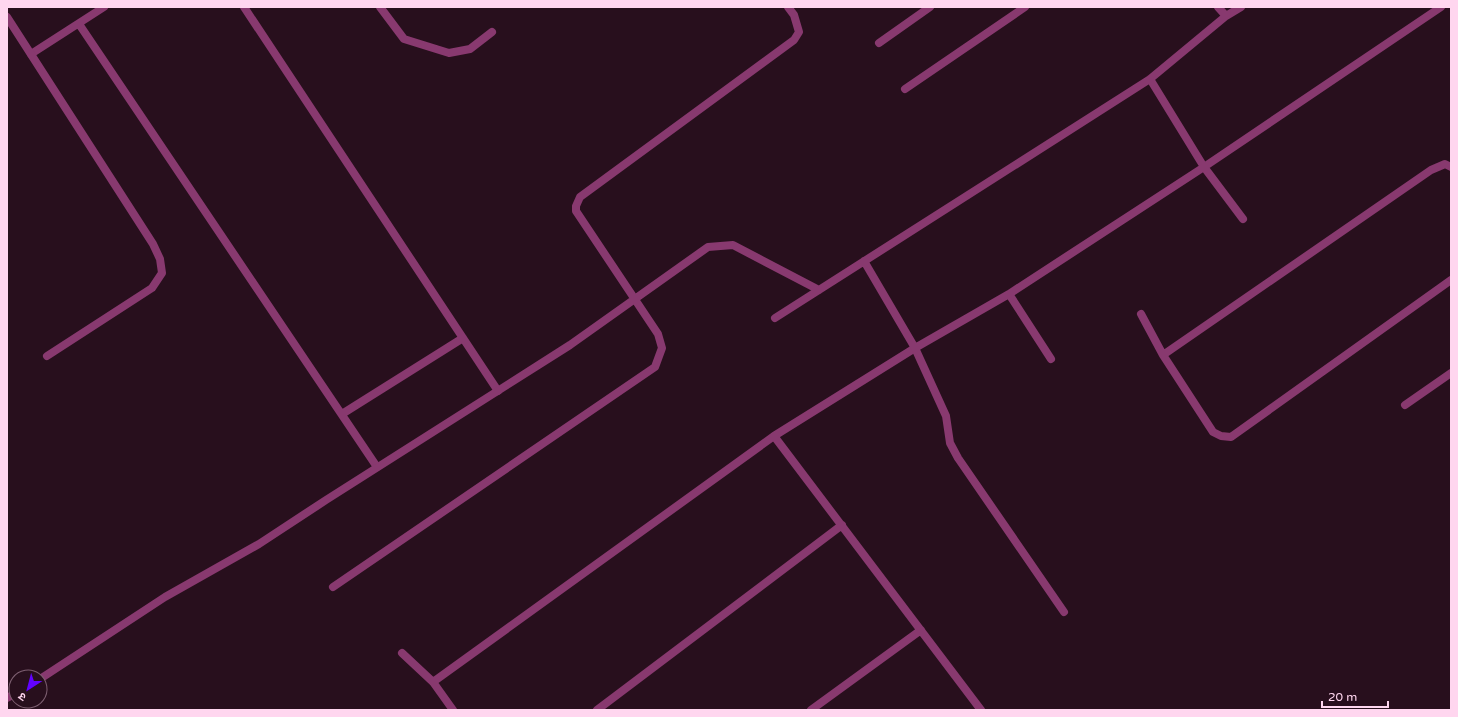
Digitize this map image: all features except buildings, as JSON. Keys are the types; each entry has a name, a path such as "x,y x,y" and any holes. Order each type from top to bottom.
{"street":[{"path":"31,54 104,7"},
{"path":"244,7 498,391"},
{"path":"380,7 404,39 449,53 470,49 492,32"},
{"path":"333,587 655,367 662,348 658,334 636,298 576,211 576,206 580,197 794,40 799,32 794,15 788,7"},
{"path":"879,43 930,7"},
{"path":"906,89 1025,7"},
{"path":"1218,7 1226,16"},
{"path":"774,318 1150,79 1226,16 1241,7"},
{"path":"432,682 774,436 915,348 1009,294 1204,168 1442,7"},
{"path":"7,17 153,244 160,259 162,273 152,288 47,356"},
{"path":"78,24 377,467"},
{"path":"1150,79 1204,168 1243,219"},
{"path":"1163,355 1431,170 1445,164 1451,167"},
{"path":"48,674 165,597 259,544 377,467 570,345 708,247 733,245 819,290"},
{"path":"864,261 915,348 946,416 950,442 958,458 1064,612"},
{"path":"1141,314 1163,355 1213,432 1221,436 1231,437 1451,280"},
{"path":"1009,294 1051,359"},
{"path":"342,414 463,338"},
{"path":"1405,405 1451,373"},
{"path":"774,436 981,710"},
{"path":"596,710 842,525"},
{"path":"811,710 920,630"},
{"path":"402,653 432,682 453,710"}]}
